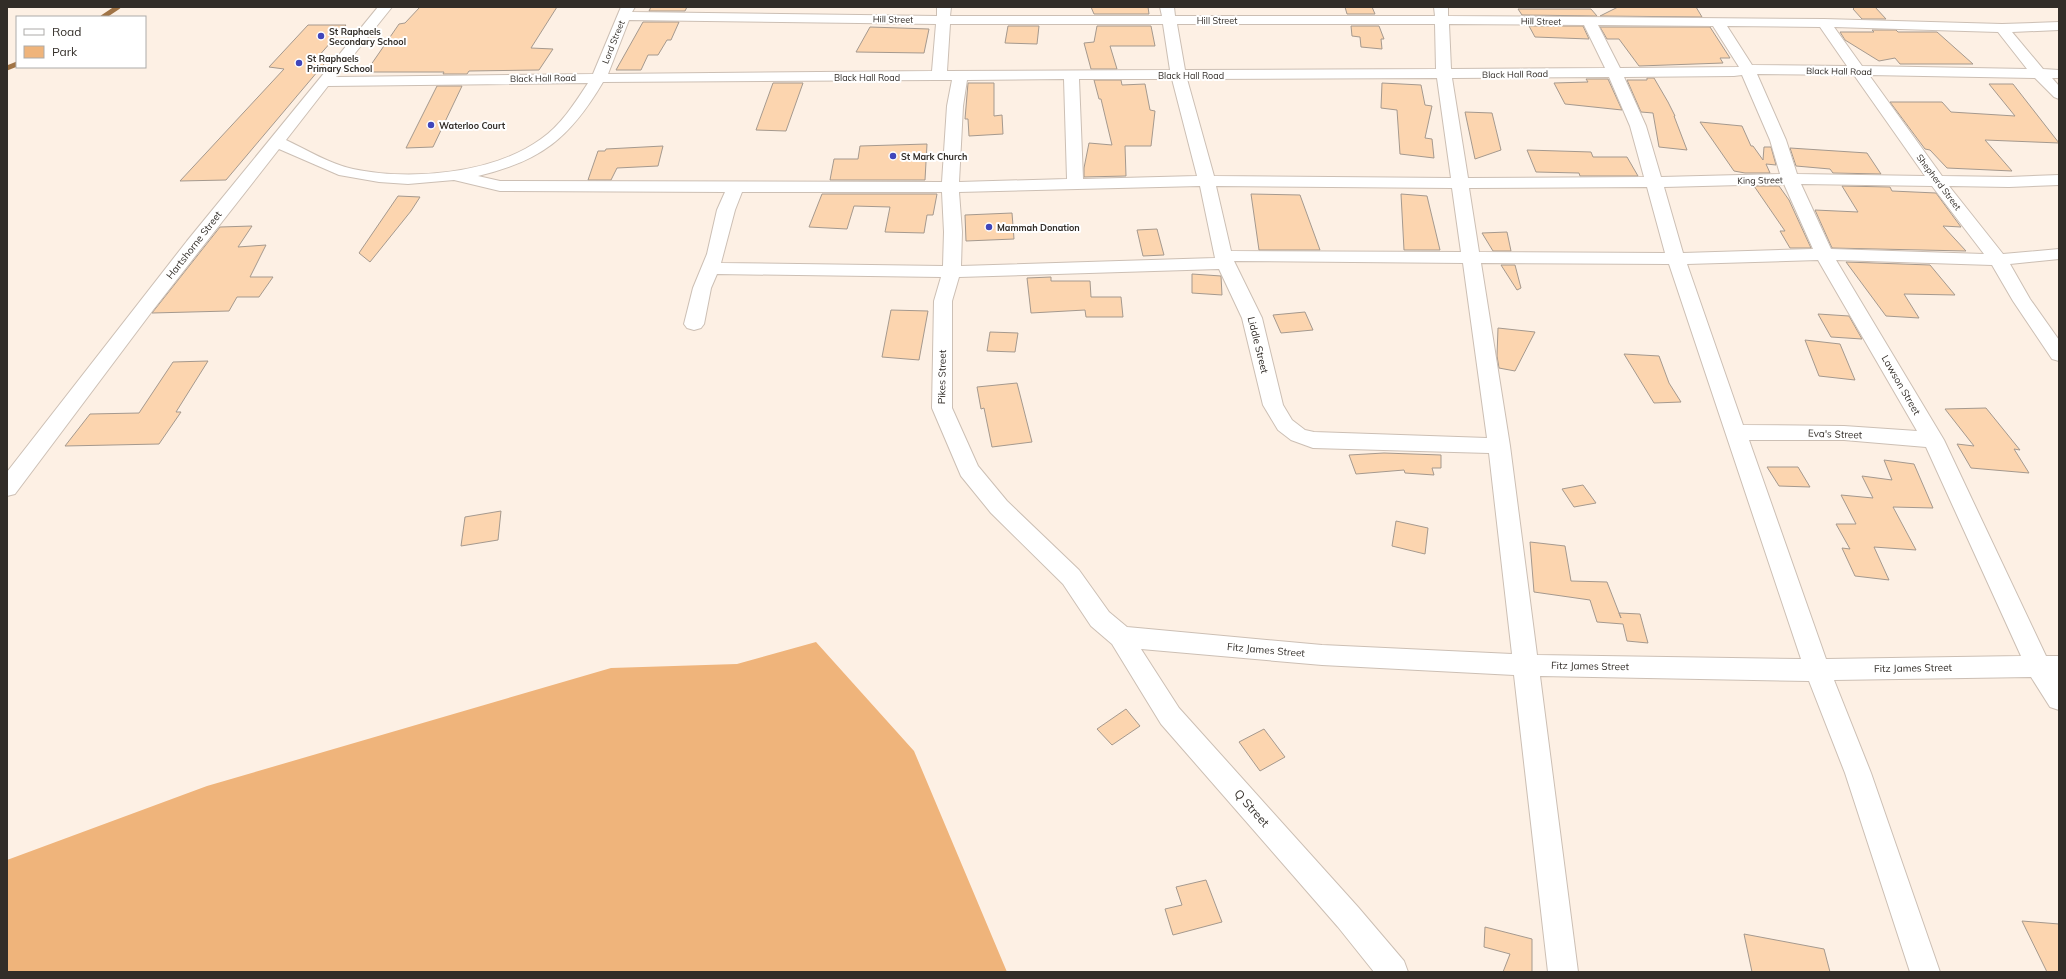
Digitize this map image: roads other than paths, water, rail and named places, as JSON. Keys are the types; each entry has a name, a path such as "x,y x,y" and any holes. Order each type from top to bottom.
{"street":[{"name":"Hartshorne Street","path":"7,488 87,380 276,141 385,7"},
{"path":"1604,7 1611,22"},
{"name":"Hill Street","path":"626,11 1442,14 1589,22 1817,24 2002,28 2059,26"},
{"name":"Lord Street","path":"456,176 516,160 552,140 566,124 599,77 626,11"},
{"path":"939,76 944,13"},
{"name":"Liddle Street","path":"1168,14 1178,75 1207,181 1225,260 1252,318 1273,405 1286,425 1298,435 1313,440 1499,446"},
{"path":"1442,14 1444,75 1499,446 1563,972"},
{"path":"1589,22 1614,72 1638,126 1676,258 1737,432 1817,670 1858,773 1925,972"},
{"name":"Lawson Street","path":"1718,24 1748,70 1778,140 1790,179 1824,254 1933,440 2049,666 2059,698"},
{"name":"Shepherd Street","path":"1817,24 1858,71 1936,180 1998,260 2022,301 2059,354"},
{"path":"2002,28 2039,74 2059,94"},
{"name":"Black Hall Road","path":"324,82 599,77 1444,75 1614,72 1734,72 1748,70 2059,74"},
{"path":"1070,76 1075,184"},
{"name":"Pikes Street","path":"960,77 955,106 950,187 953,232 952,272 943,300 942,408 969,470 999,507 1070,577 1100,619 1121,637"},
{"path":"276,141 314,159 353,174 394,178 456,176"},
{"name":"King Street","path":"456,176 500,186 950,187 1207,181 1558,184 1790,179 2009,182 2059,180"},
{"path":"694,324 702,288 716,254 726,210 736,186"},
{"path":"709,268 952,272 1225,260 1471,256 1676,258 1824,254 1998,260 2059,254"},
{"name":"Eva's Street","path":"1737,432 1844,433 1933,440"},
{"name":"Fitz James Street","path":"1121,637 1322,655 1526,665 1817,670 2049,666"},
{"name":"Q Street","path":"1121,637 1143,675 1170,716 1348,917 1392,972"}],"waterway":[{"path":"104,16 118,7"},
{"path":"7,68 16,64"}],"place":[{"name":"St Raphaels Secondary School","path":"321,36"},
{"name":"St Raphaels Primary School","path":"299,63"},
{"name":"Waterloo Court","path":"431,125"},
{"name":"St Mark Church","path":"893,156"},
{"name":"Mammah Donation","path":"989,227"}]}
